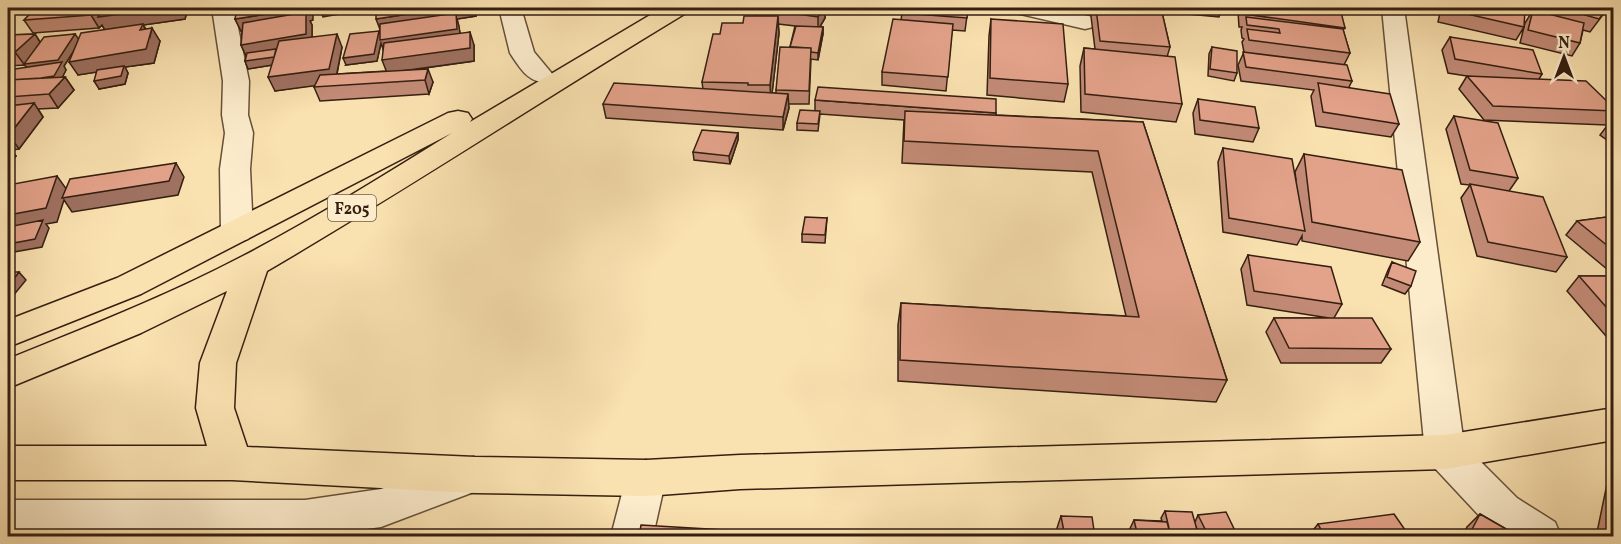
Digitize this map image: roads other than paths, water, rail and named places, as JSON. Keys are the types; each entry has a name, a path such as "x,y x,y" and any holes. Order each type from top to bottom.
{"main road":[{"name":"F205","path":"8,334 129,286 237,232 541,76 659,8"},
{"name":"F205","path":"8,374 129,324 253,265 354,207 532,94 678,8"},
{"path":"232,463 215,408 218,363 253,265"},
{"path":"8,463 232,463 475,475 646,478 740,472 1445,452 1614,424"}],"street":[{"path":"224,8 236,81 235,115 239,133 236,170 237,232"},
{"path":"510,8 522,53 541,76"},
{"path":"1024,8 1085,22"},
{"path":"1393,8 1445,452 1502,511 1540,537"},
{"path":"8,519 305,519 381,507 475,475"},
{"path":"632,537 646,478"}]}
